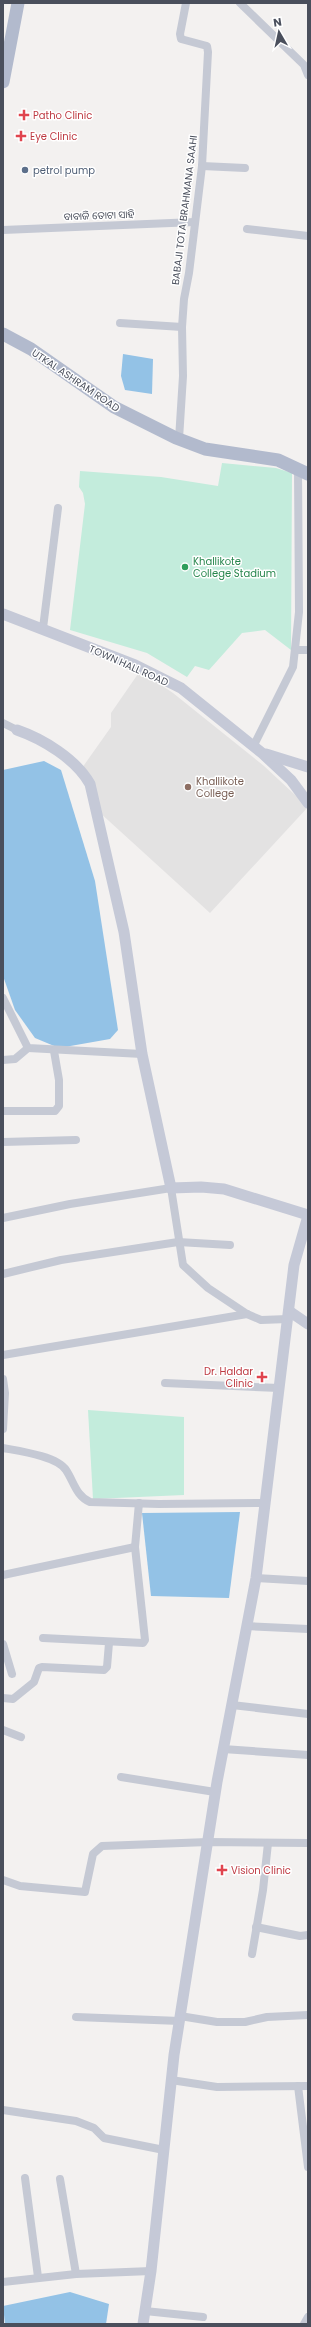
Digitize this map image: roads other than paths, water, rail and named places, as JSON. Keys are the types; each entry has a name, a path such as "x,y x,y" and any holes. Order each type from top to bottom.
{"main road":[{"path":"3,82 18,3"},
{"name":"UTKAL ASHRAM ROAD","path":"3,334 31,349 114,407 179,439 205,449 278,460 303,471"},
{"name":"TOWN HALL ROAD","path":"3,610 8,615 135,665 181,688 291,780 308,803"},
{"path":"17,730 40,741 64,756 83,771 90,784 124,932 142,1054 171,1188 201,1187 224,1189 308,1215 294,1265 256,1578 215,1792 180,2018 171,2080 151,2271 143,2324"},
{"path":"257,750 304,766 291,780"},
{"path":"289,1311 308,1318"},
{"path":"289,1311 308,1324"}],"street":[{"name":"BABAJI TOTA BRAHMANA SAAHI","path":"179,439 183,376 182,328 184,299 202,166 208,52 207,46 182,39 180,34 186,3"},
{"path":"240,3 306,65 308,75"},
{"path":"202,166 245,168"},
{"name":"ବାବାଜି ତୋଟା ସାହି","path":"3,230 195,222"},
{"path":"247,229 308,236"},
{"path":"120,323 182,328"},
{"path":"257,750 293,667 298,612 303,471"},
{"path":"43,628 58,508"},
{"path":"294,650 308,650"},
{"path":"3,723 17,730"},
{"path":"3,729 17,730"},
{"path":"3,998 28,1048"},
{"path":"3,1060 14,1059 28,1048 54,1051 142,1054"},
{"path":"3,1111 55,1111 59,1106 59,1080 54,1051"},
{"path":"3,1142 76,1140"},
{"path":"3,1218 70,1204 171,1188 178,1242 183,1265 208,1288 247,1314 261,1320 289,1311"},
{"path":"3,1274 61,1260 178,1242 230,1245"},
{"path":"3,1354 247,1314"},
{"path":"3,1378 5,1393 3,1429"},
{"path":"165,1383 279,1388"},
{"path":"3,1448 50,1459 60,1465 66,1470 82,1499 90,1502 265,1503"},
{"path":"42,1638 109,1643 143,1643 145,1640 135,1547 139,1503"},
{"path":"3,1575 135,1547"},
{"path":"256,1578 308,1581"},
{"path":"246,1626 308,1629"},
{"path":"3,1698 13,1699 34,1682 39,1668 42,1667 104,1670 107,1667 109,1643"},
{"path":"3,1644 12,1674"},
{"path":"232,1705 308,1714"},
{"path":"3,1730 21,1737"},
{"path":"223,1749 308,1755"},
{"path":"121,1776 215,1792"},
{"path":"3,1880 20,1886 85,1892 93,1854 102,1846 208,1842 308,1843"},
{"path":"252,1954 263,1890 268,1843"},
{"path":"256,1927 300,1936 308,1935"},
{"path":"76,2017 180,2018 217,2022 244,2022 267,2017 308,2015"},
{"path":"171,2080 217,2087 308,2086"},
{"path":"298,2086 308,2166"},
{"path":"3,2110 76,2121 94,2128 104,2138 110,2140 164,2150"},
{"path":"25,2178 38,2277"},
{"path":"60,2179 76,2274"},
{"path":"3,2282 76,2274 151,2271"},
{"path":"145,2311 203,2317"},
{"path":"304,2324 308,2317"}],"water":[{"path":"123,354 153,359 152,394 125,390 121,376"},
{"path":"44,761 61,770 95,881 118,1030 110,1039 59,1048 35,1038 15,1010 3,976 3,770"},
{"path":"240,1512 229,1598 151,1596 142,1513"},
{"path":"70,2292 109,2304 106,2324 5,2324 3,2306"}],"place":[{"name":"Patho Clinic","path":"24,115"},
{"name":"Eye Clinic","path":"21,136"},
{"name":"petrol pump","path":"25,170"},
{"name":"Khallikote College Stadium","path":"185,567"},
{"name":"Khallikote College","path":"188,787"},
{"name":"Dr. Haldar Clinic","path":"262,1377"},
{"name":"Vision Clinic","path":"222,1870"}]}
